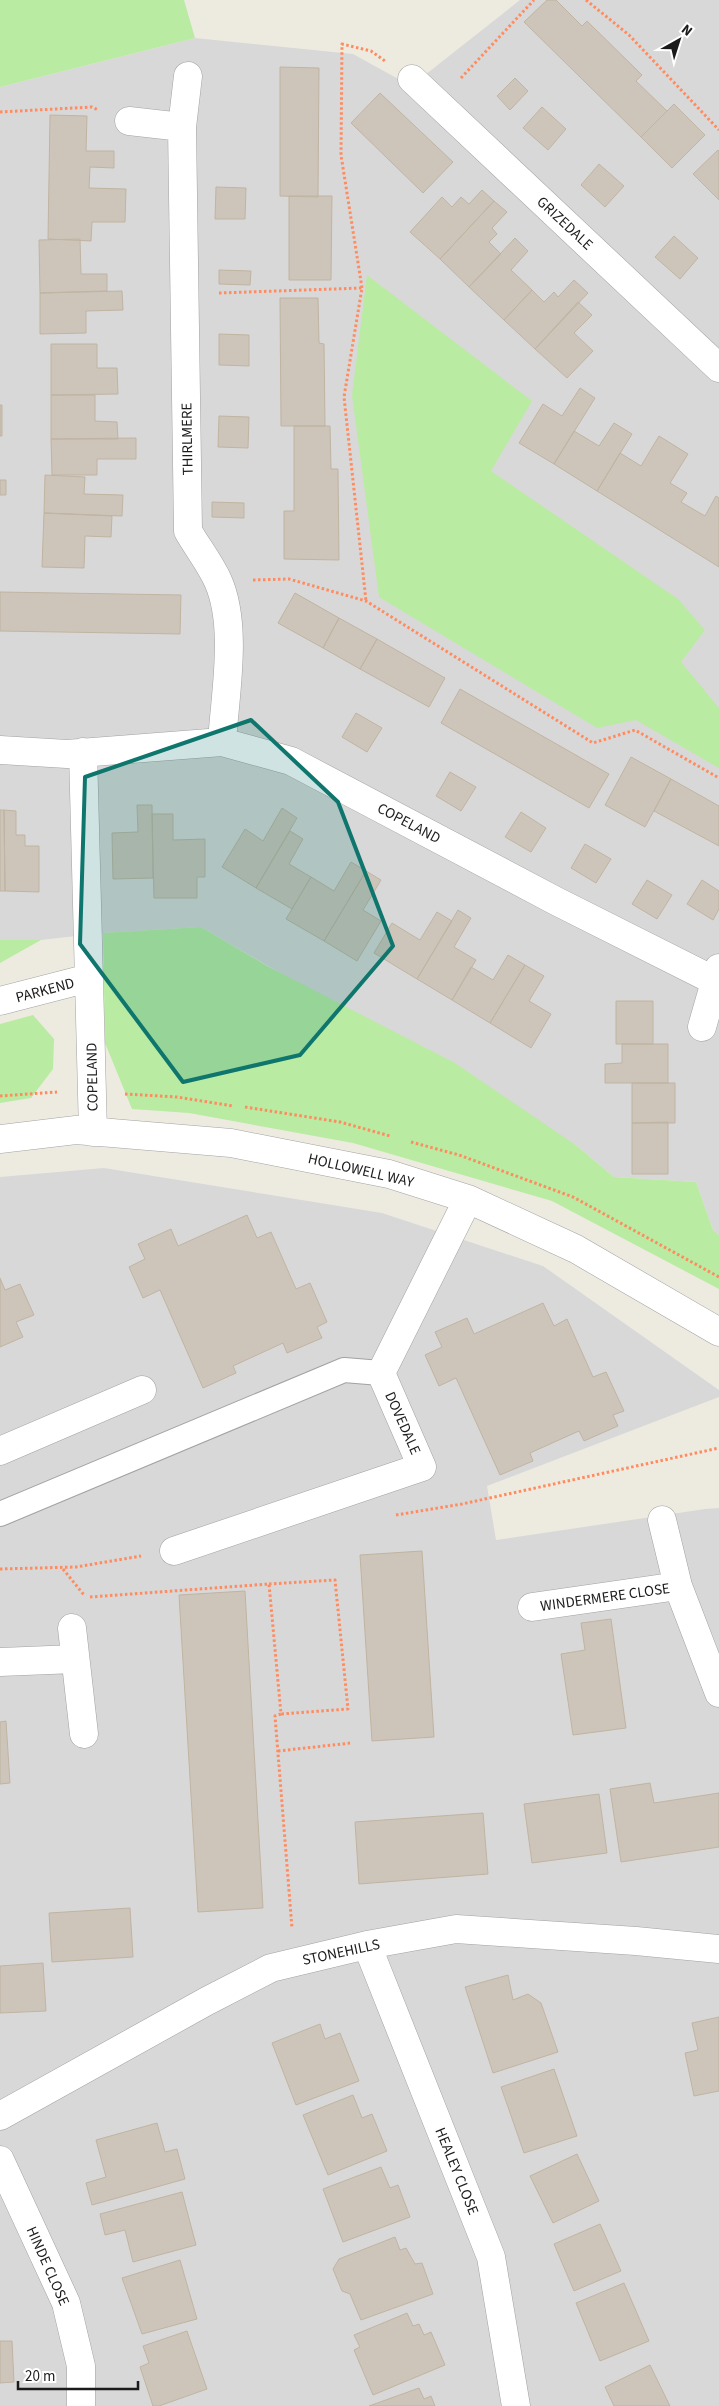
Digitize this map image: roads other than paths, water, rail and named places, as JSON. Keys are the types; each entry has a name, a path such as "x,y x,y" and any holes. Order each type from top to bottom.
{"street":[{"name":"THIRLMERE","path":"188,76 182,127 188,531 218,580 226,607 228,656 222,742"},
{"name":"GRIZEDALE","path":"412,79 719,368"},
{"path":"129,121 182,127"},
{"name":"COPELAND","path":"0,750 84,752 222,742 291,761 556,901 717,974 702,1027"},
{"name":"COPELAND","path":"84,752 93,1132"},
{"name":"PARKEND","path":"0,1001 89,978"},
{"name":"HOLLOWELL WAY","path":"0,1140 76,1130 230,1143 389,1174 468,1199 576,1250 719,1332"},
{"name":"DOVEDALE","path":"174,1550 422,1467 381,1373 468,1199"},
{"path":"0,1451 142,1390"},
{"name":"WINDERMERE CLOSE","path":"662,1520 678,1586 719,1693"},
{"name":"WINDERMERE CLOSE","path":"532,1607 678,1586"},
{"path":"72,1628 84,1734"},
{"path":"0,1662 75,1659"},
{"name":"STONEHILLS","path":"0,2116 207,2000 271,1968 367,1945 456,1929 636,1941 719,1949"},
{"name":"HEALEY CLOSE","path":"367,1945 491,2257 516,2406"},
{"name":"HINDE CLOSE","path":"0,2160 66,2303 81,2366 81,2406"}],"lane":[{"path":"0,1514 344,1370 381,1373"}]}
